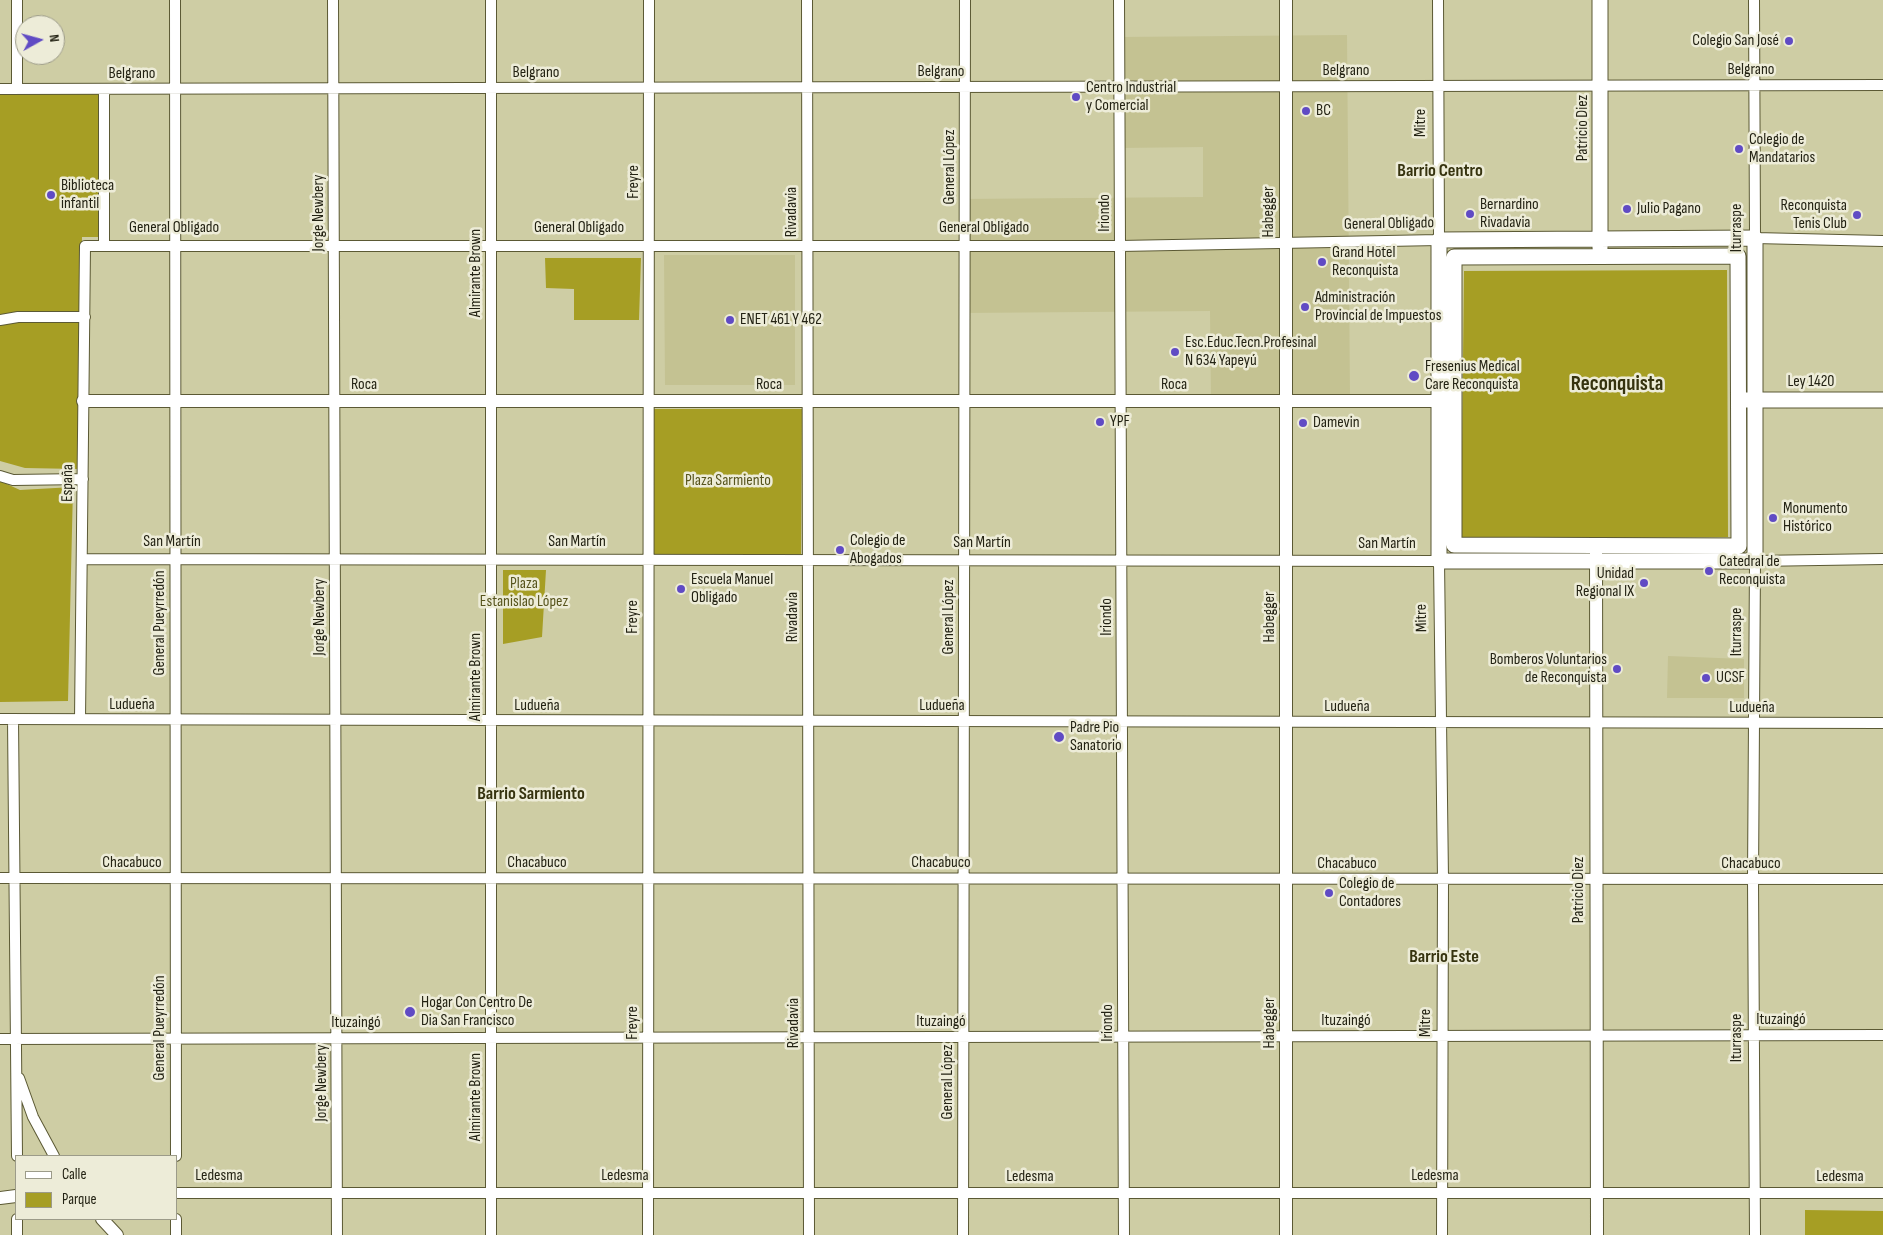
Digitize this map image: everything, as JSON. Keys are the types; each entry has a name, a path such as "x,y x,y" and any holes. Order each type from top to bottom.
{"main road":[{"name":"Patricio Diez","path":"1600,0 1600,256"},
{"name":"General Obligado","path":"1439,240 1755,238"},
{"name":"Iturraspe","path":"1755,238 1755,561"},
{"name":"Mitre","path":"1439,240 1454,546 1596,546"},
{"name":"Iturraspe","path":"1596,546 1739,546 1738,256 1600,256"},
{"name":"Mitre","path":"1439,561 1454,257 1600,256"},
{"name":"Ley 1420","path":"1739,400 1883,400"},
{"name":"San Martín","path":"1439,561 1755,561"}],"street":[{"path":"17,0 17,89"},
{"name":"General Pueyrredón","path":"175,0 174,878 176,1155"},
{"name":"Jorge Newbery","path":"333,0 336,1235"},
{"name":"Almirante Brown","path":"491,0 491,1235"},
{"name":"Freyre","path":"648,1235 649,0"},
{"name":"Rivadavia","path":"807,0 809,1235"},
{"name":"General López","path":"963,1235 965,0"},
{"name":"Iriondo","path":"1119,0 1124,1235"},
{"name":"Habegger","path":"1286,0 1286,1235"},
{"name":"Mitre","path":"1438,0 1439,240"},
{"name":"Iturraspe","path":"1754,0 1755,238"},
{"name":"Belgrano","path":"0,89 1883,85"},
{"path":"104,89 104,246"},
{"name":"General Obligado","path":"1755,238 1883,242"},
{"name":"General Obligado","path":"85,246 175,244 1120,246 1439,240"},
{"name":"España","path":"80,719 85,246"},
{"path":"0,320 18,317 84,318"},
{"name":"Roca","path":"84,401 1446,401"},
{"path":"0,476 14,480 83,479"},
{"name":"Patricio Diez","path":"1596,546 1597,1235"},
{"name":"San Martín","path":"82,559 1439,561"},
{"name":"San Martín","path":"1755,561 1883,559"},
{"name":"Mitre","path":"1439,561 1443,879 1442,1235"},
{"name":"Iturraspe","path":"1755,561 1753,879 1755,1235"},
{"name":"Ludueña","path":"0,719 1883,723"},
{"path":"13,719 17,1155"},
{"name":"Chacabuco","path":"0,878 1122,877 1883,879"},
{"name":"Ituzaingó","path":"0,1039 1124,1035 1883,1035"},
{"path":"16,1070 32,1117 53,1155"},
{"name":"Ledesma","path":"178,1193 1883,1193"},
{"path":"0,1198 15,1196"},
{"path":"17,1220 17,1235"},
{"path":"103,1220 116,1235"},
{"path":"176,1220 176,1235"}],"shaded area":[{"path":"1347,35 1350,398 1211,399 1210,311 962,313 961,199 1203,197 1203,147 1120,148 1120,37"},
{"name":"ENET 461 Y 462","path":"664,255 795,255 795,385 665,385"},
{"name":"UCSF","path":"1668,656 1744,659 1744,698 1667,698"}],"green space":[{"path":"0,93 101,94 100,237 82,237 78,469 25,468 0,461"},
{"path":"545,258 641,258 639,320 574,320 574,289 546,288"},
{"path":"1727,270 1728,537 1461,539 1464,271"},
{"name":"Plaza Sarmiento","path":"654,409 802,409 801,554 654,554"},
{"path":"0,481 20,490 73,487 68,701 0,702"},
{"name":"Plaza Estanislao López","path":"503,570 546,570 542,637 503,644"},
{"path":"1805,1210 1883,1211 1883,1235 1805,1235"}],"place":[{"name":"Colegio San José","path":"1789,41"},
{"name":"Centro Industrial y Comercial","path":"1076,97"},
{"name":"BC","path":"1306,111"},
{"name":"Colegio de Mandatarios","path":"1739,149"},
{"name":"Biblioteca infantil","path":"51,195"},
{"name":"Julio Pagano","path":"1627,209"},
{"name":"Bernardino Rivadavia","path":"1470,214"},
{"name":"Reconquista Tenis Club","path":"1857,215"},
{"name":"Grand Hotel Reconquista","path":"1322,262"},
{"name":"Administración Provincial de Impuestos","path":"1305,307"},
{"name":"ENET 461 Y 462","path":"730,320"},
{"name":"Esc.Educ.Tecn.Profesinal N 634 Yapeyú","path":"1175,352"},
{"name":"Fresenius Medical Care Reconquista","path":"1414,376"},
{"name":"YPF","path":"1100,422"},
{"name":"Damevin","path":"1303,423"},
{"name":"Monumento Histórico","path":"1773,518"},
{"name":"Colegio de Abogados","path":"840,550"},
{"name":"Catedral de Reconquista","path":"1709,571"},
{"name":"Unidad Regional IX","path":"1644,583"},
{"name":"Escuela Manuel Obligado","path":"681,589"},
{"name":"Bomberos Voluntarios de Reconquista","path":"1617,669"},
{"name":"UCSF","path":"1706,678"},
{"name":"Padre Pio Sanatorio","path":"1059,737"},
{"name":"Colegio de Contadores","path":"1329,893"},
{"name":"Hogar Con Centro De Dia San Francisco","path":"410,1012"}],"district":[{"name":"Barrio Centro","path":"1440,171"},
{"name":"Reconquista","path":"1617,385"},
{"name":"Barrio Sarmiento","path":"531,794"},
{"name":"Barrio Este","path":"1444,957"}]}
